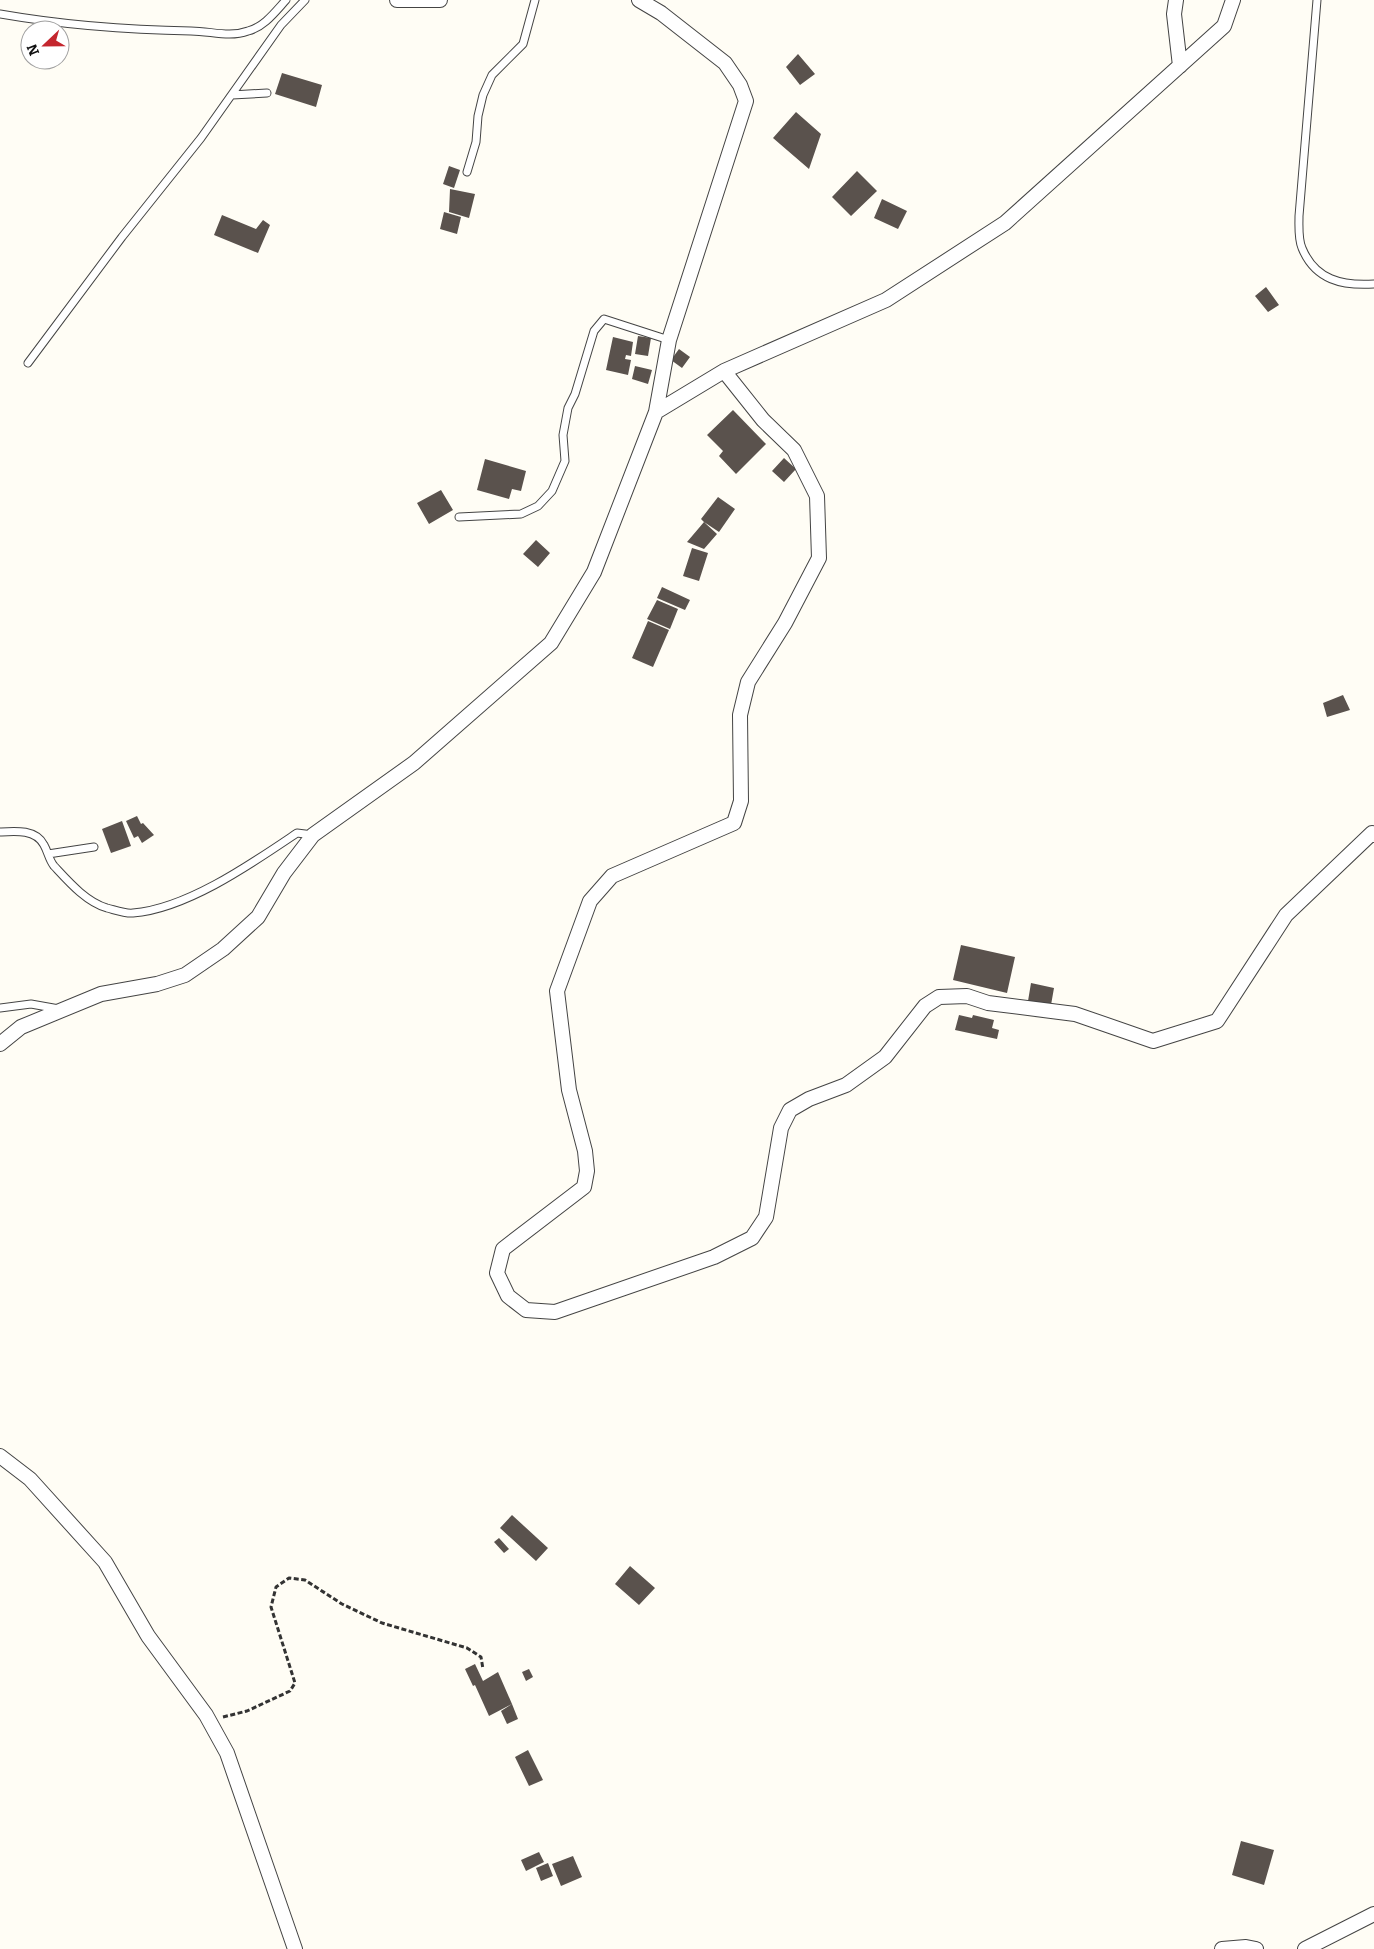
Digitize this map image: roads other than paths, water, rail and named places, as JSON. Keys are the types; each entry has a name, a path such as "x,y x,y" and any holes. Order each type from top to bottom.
{"street":[{"path":"397,0 440,0"},
{"path":"0,1044 21,1027 64,1011 101,994 157,984 185,975 223,949 258,917 284,873 313,835 414,762 551,643 594,572 656,412 669,340 746,102 740,85 725,63 661,13 639,0"},
{"path":"1176,0 1174,14 1180,66"},
{"path":"656,412 724,371 886,300 1005,222 1224,26 1233,0"},
{"path":"724,371 763,420 794,450 817,496 820,558 784,623 748,682 740,715 741,801 734,823 612,876 590,901 557,991 569,1090 585,1151 587,1171 584,1187 503,1249 496,1273 508,1296 526,1310 554,1312 714,1257 752,1238 766,1217 781,1128 790,1110 809,1099 846,1085 884,1057 925,1006 939,997 967,996 988,1003 1075,1014 1153,1041 1217,1021 1286,915 1372,833 1374,835"},
{"path":"2,1458 30,1479 105,1562 148,1636 213,1726 227,1753 295,1949"},
{"path":"1306,1949 1374,1914"},
{"path":"1222,1949 1246,1947 1256,1949"}],"lane":[{"path":"0,14 146,31 194,31 228,35 249,31 270,18 286,0"},
{"path":"28,363 232,95 281,25 305,0"},
{"path":"467,172 476,142 478,116 483,95 492,75 523,44 535,0"},
{"path":"1317,0 1299,216 1301,246 1314,267 1329,280 1374,284"},
{"path":"232,95 267,93"},
{"path":"459,517 521,514 538,506 552,491 565,461 563,435 568,408 575,394 594,331 604,319 669,340"},
{"path":"0,832 25,830 43,843 50,861 73,887 105,908 132,913 164,906 194,894 246,867 297,833 313,835"},
{"path":"48,854 94,847"},
{"path":"0,1008 31,1004 64,1011"}]}
